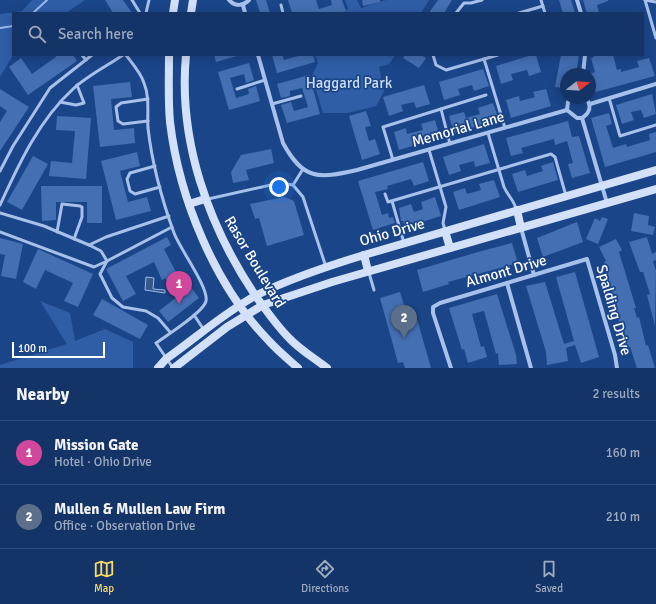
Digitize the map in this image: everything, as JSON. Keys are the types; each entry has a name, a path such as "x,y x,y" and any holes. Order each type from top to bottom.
{"main road":[{"path":"173,12 175,0"},
{"path":"191,12 193,0"},
{"path":"169,56 170,121 178,164 189,204 206,249 225,283 240,305 268,341 298,368"},
{"name":"Rasor Boulevard","path":"186,56 185,91 190,139 205,199 219,235 256,295 289,339 327,368"},
{"name":"Ohio Drive","path":"158,368 166,359 256,295 326,267 656,170"},
{"name":"Ohio Drive","path":"173,368 247,314 263,305 304,290 368,271 656,189"},
{"path":"189,204 205,199"},
{"path":"516,210 521,228"},
{"path":"445,231 450,248"},
{"path":"364,255 368,271"}],"street":[{"path":"229,0 234,4 243,5 249,0"},
{"path":"577,0 581,12"},
{"path":"243,5 245,12"},
{"path":"258,56 283,142 293,158 303,169"},
{"path":"584,68 585,56"},
{"path":"596,102 656,85"},
{"path":"568,104 567,110 573,117 582,118 589,112 590,104"},
{"name":"Memorial Lane","path":"303,169 324,177 356,170 567,110"},
{"path":"582,118 607,203"},
{"path":"521,228 534,275"},
{"name":"Almont Drive","path":"451,368 433,313 433,307 440,303 587,259"},
{"name":"Spalding Drive","path":"587,259 615,355 617,368"},
{"path":"507,283 531,368"}],"lane":[{"path":"132,0 139,12"},
{"path":"146,12 149,0"},
{"path":"457,12 464,3 471,4 482,0"},
{"path":"541,0 545,12"},
{"path":"656,2 645,0 656,38"},
{"path":"281,5 283,12"},
{"path":"522,12 543,6"},
{"path":"83,56 86,60"},
{"path":"0,171 13,146 50,88 91,56"},
{"path":"0,205 18,168 48,116 77,86 123,56"},
{"path":"126,56 144,81 148,99 148,121 155,166 172,227 206,290 207,296 204,307 156,343 173,368"},
{"path":"433,56 436,65 446,70 494,56"},
{"path":"484,59 505,128"},
{"path":"237,89 265,80"},
{"path":"60,102 76,106 84,103 77,86"},
{"path":"393,160 383,127 486,95"},
{"path":"272,104 301,96"},
{"path":"609,98 620,136 656,125"},
{"path":"148,99 121,103 116,107 118,121 123,124 148,121"},
{"path":"441,109 450,144"},
{"path":"488,133 507,194 512,198 516,210"},
{"path":"429,150 446,207 442,222 445,231"},
{"path":"385,194 388,202 551,154 555,157 566,196"},
{"path":"155,166 130,173 127,179 130,191 135,194 160,187"},
{"path":"293,185 303,169"},
{"path":"205,199 280,183 293,185 303,198 326,267"},
{"path":"392,201 404,243"},
{"path":"57,232 62,204 80,206 82,207 82,216 74,239"},
{"path":"0,214 57,232 89,245 101,251 106,261"},
{"path":"89,245 106,237 169,216"},
{"path":"0,232 94,268 172,227"},
{"path":"106,261 100,274 112,298 123,307 146,312 156,317 170,332"},
{"path":"368,271 374,290"},
{"path":"194,314 204,331"}],"green space":[{"path":"32,0 85,0 67,12 15,12 22,11"},
{"path":"345,0 357,0 361,8 386,0 429,0 422,12 343,12 348,9"},
{"path":"12,12 12,56 0,77 0,14"},
{"name":"Haggard Park","path":"315,56 394,56 389,64 379,67 384,91 376,106 347,113 323,113 312,76 318,63"},
{"path":"40,301 70,313 75,341 105,329 133,342 133,368 0,368 0,365 67,344"}],"shaded area":[{"path":"146,277 154,278 153,289 165,290 165,293 145,290"}],"building":[{"path":"105,0 123,0 131,12 112,12"},
{"path":"256,0 266,0 270,12 260,12"},
{"path":"288,0 316,0 319,9 332,5 331,0 342,0 346,11 342,12 292,12"},
{"path":"362,0 380,0 380,2 363,6"},
{"path":"438,0 452,0 445,12 430,12"},
{"path":"559,0 571,0 575,12 563,12"},
{"path":"583,0 608,0 597,5 599,12 587,12"},
{"path":"74,56 77,61 28,95 9,67 21,58 32,74 56,57"},
{"path":"214,56 237,56 216,62"},
{"path":"272,56 282,56 284,60 298,56 313,56 315,62 277,73"},
{"path":"404,56 423,56 426,58 419,68 403,58"},
{"path":"529,56 536,56 541,72 529,76 527,70 511,74 513,80 501,84 496,66"},
{"path":"561,56 579,56 577,68 560,68 560,87 555,87"},
{"path":"594,56 613,56 617,70 621,69 621,72 639,67 637,61 649,58 655,76 596,92 596,68 594,68 591,58"},
{"path":"249,63 254,80 246,83 244,74 230,78 236,98 249,94 248,89 256,86 260,101 229,110 218,72"},
{"path":"483,69 489,86 474,91 472,85 458,89 460,95 444,100 439,82"},
{"path":"309,75 320,114 287,123 281,105 291,102 294,111 308,107 302,88 290,91 290,96 281,98 277,84"},
{"path":"130,82 132,97 111,99 114,130 134,128 135,143 100,147 93,86"},
{"path":"424,85 430,104 416,108 414,102 401,105 403,111 389,116 383,97"},
{"path":"0,89 29,107 0,151 0,122 7,111 0,106"},
{"path":"546,89 551,106 511,118 506,100 519,96 520,101 535,97 533,92"},
{"path":"652,94 656,114 644,118 641,110 631,112 634,120 622,124 616,105"},
{"path":"493,103 499,120 454,133 449,116 464,112 466,118 480,114 478,108"},
{"path":"366,111 371,126 365,127 369,141 375,139 380,154 362,160 349,116"},
{"path":"609,113 612,124 606,126 613,148 626,144 627,147 650,140 649,134 656,132 656,152 605,167 591,118"},
{"path":"57,116 91,118 86,179 49,176 51,161 72,163 75,131 56,130"},
{"path":"435,120 440,138 399,150 394,132 406,128 407,134 423,130 421,124"},
{"path":"568,121 572,137 579,136 590,173 572,178 568,164 573,163 567,141 555,145 554,139 521,148 523,153 511,156 506,138"},
{"path":"484,144 490,163 475,167 474,161 459,165 461,171 449,175 443,157"},
{"path":"271,149 274,163 246,170 249,180 233,183 231,172 241,155"},
{"path":"137,152 140,166 120,171 128,202 147,197 151,211 116,220 101,161"},
{"path":"33,156 48,164 22,210 7,202"},
{"path":"423,162 429,181 414,186 411,179 387,186 388,189 375,192 382,215 388,213 389,218 393,217 395,223 373,230 358,181"},
{"path":"553,162 558,180 518,192 512,174 525,170 527,176 543,171 541,166"},
{"path":"494,180 500,197 459,210 453,192 465,188 467,194 481,190 479,184"},
{"path":"41,186 102,186 102,223 87,223 87,202 56,202 56,220 42,221"},
{"path":"284,197 294,201 304,235 267,246 259,218 255,219 250,204"},
{"path":"435,197 441,216 405,227 403,221 401,221 399,208 411,204 414,212 423,209 421,202"},
{"path":"634,213 649,216 648,225 655,227 653,235 631,231"},
{"path":"602,217 608,219 598,244 586,239 595,218 600,221"},
{"path":"577,222 583,242 543,257 537,238"},
{"path":"167,237 171,245 164,249 178,276 181,274 199,298 168,322 159,311 178,296 165,278 162,280 154,262 126,276 136,294 123,301 106,269"},
{"path":"647,237 652,254 656,252 656,260 653,261 656,271 655,326 647,295 650,294 643,272 640,272 629,242"},
{"path":"0,238 23,244 16,279 1,276 5,255 0,254"},
{"path":"616,239 622,250 619,252 636,308 634,308 637,318 639,317 646,346 648,345 655,368 637,368 630,347 627,348 610,293 612,293 604,262 606,261 599,247"},
{"path":"512,243 518,263 448,282 449,284 423,292 417,270"},
{"path":"38,249 93,274 78,307 64,301 73,283 45,270 36,289 23,282"},
{"path":"575,272 599,357 581,363 575,345 566,348 568,361 547,365 546,352 526,286 545,282 564,344 574,341 556,277"},
{"path":"400,292 407,315 415,312 431,368 405,368 403,362 398,363 380,298"},
{"path":"497,294 516,355 517,364 499,365 498,353 496,354 484,311 472,314 481,347 484,346 487,357 468,363 464,349 462,350 449,308"},
{"path":"102,299 148,325 140,339 93,315"}],"waterway":[{"path":"34,12 47,0"},
{"path":"0,28 12,26"}],"place":[{"name":"Mission Gate","path":"179,304"},
{"name":"Mullen & Mullen Law Firm","path":"404,338"}]}
